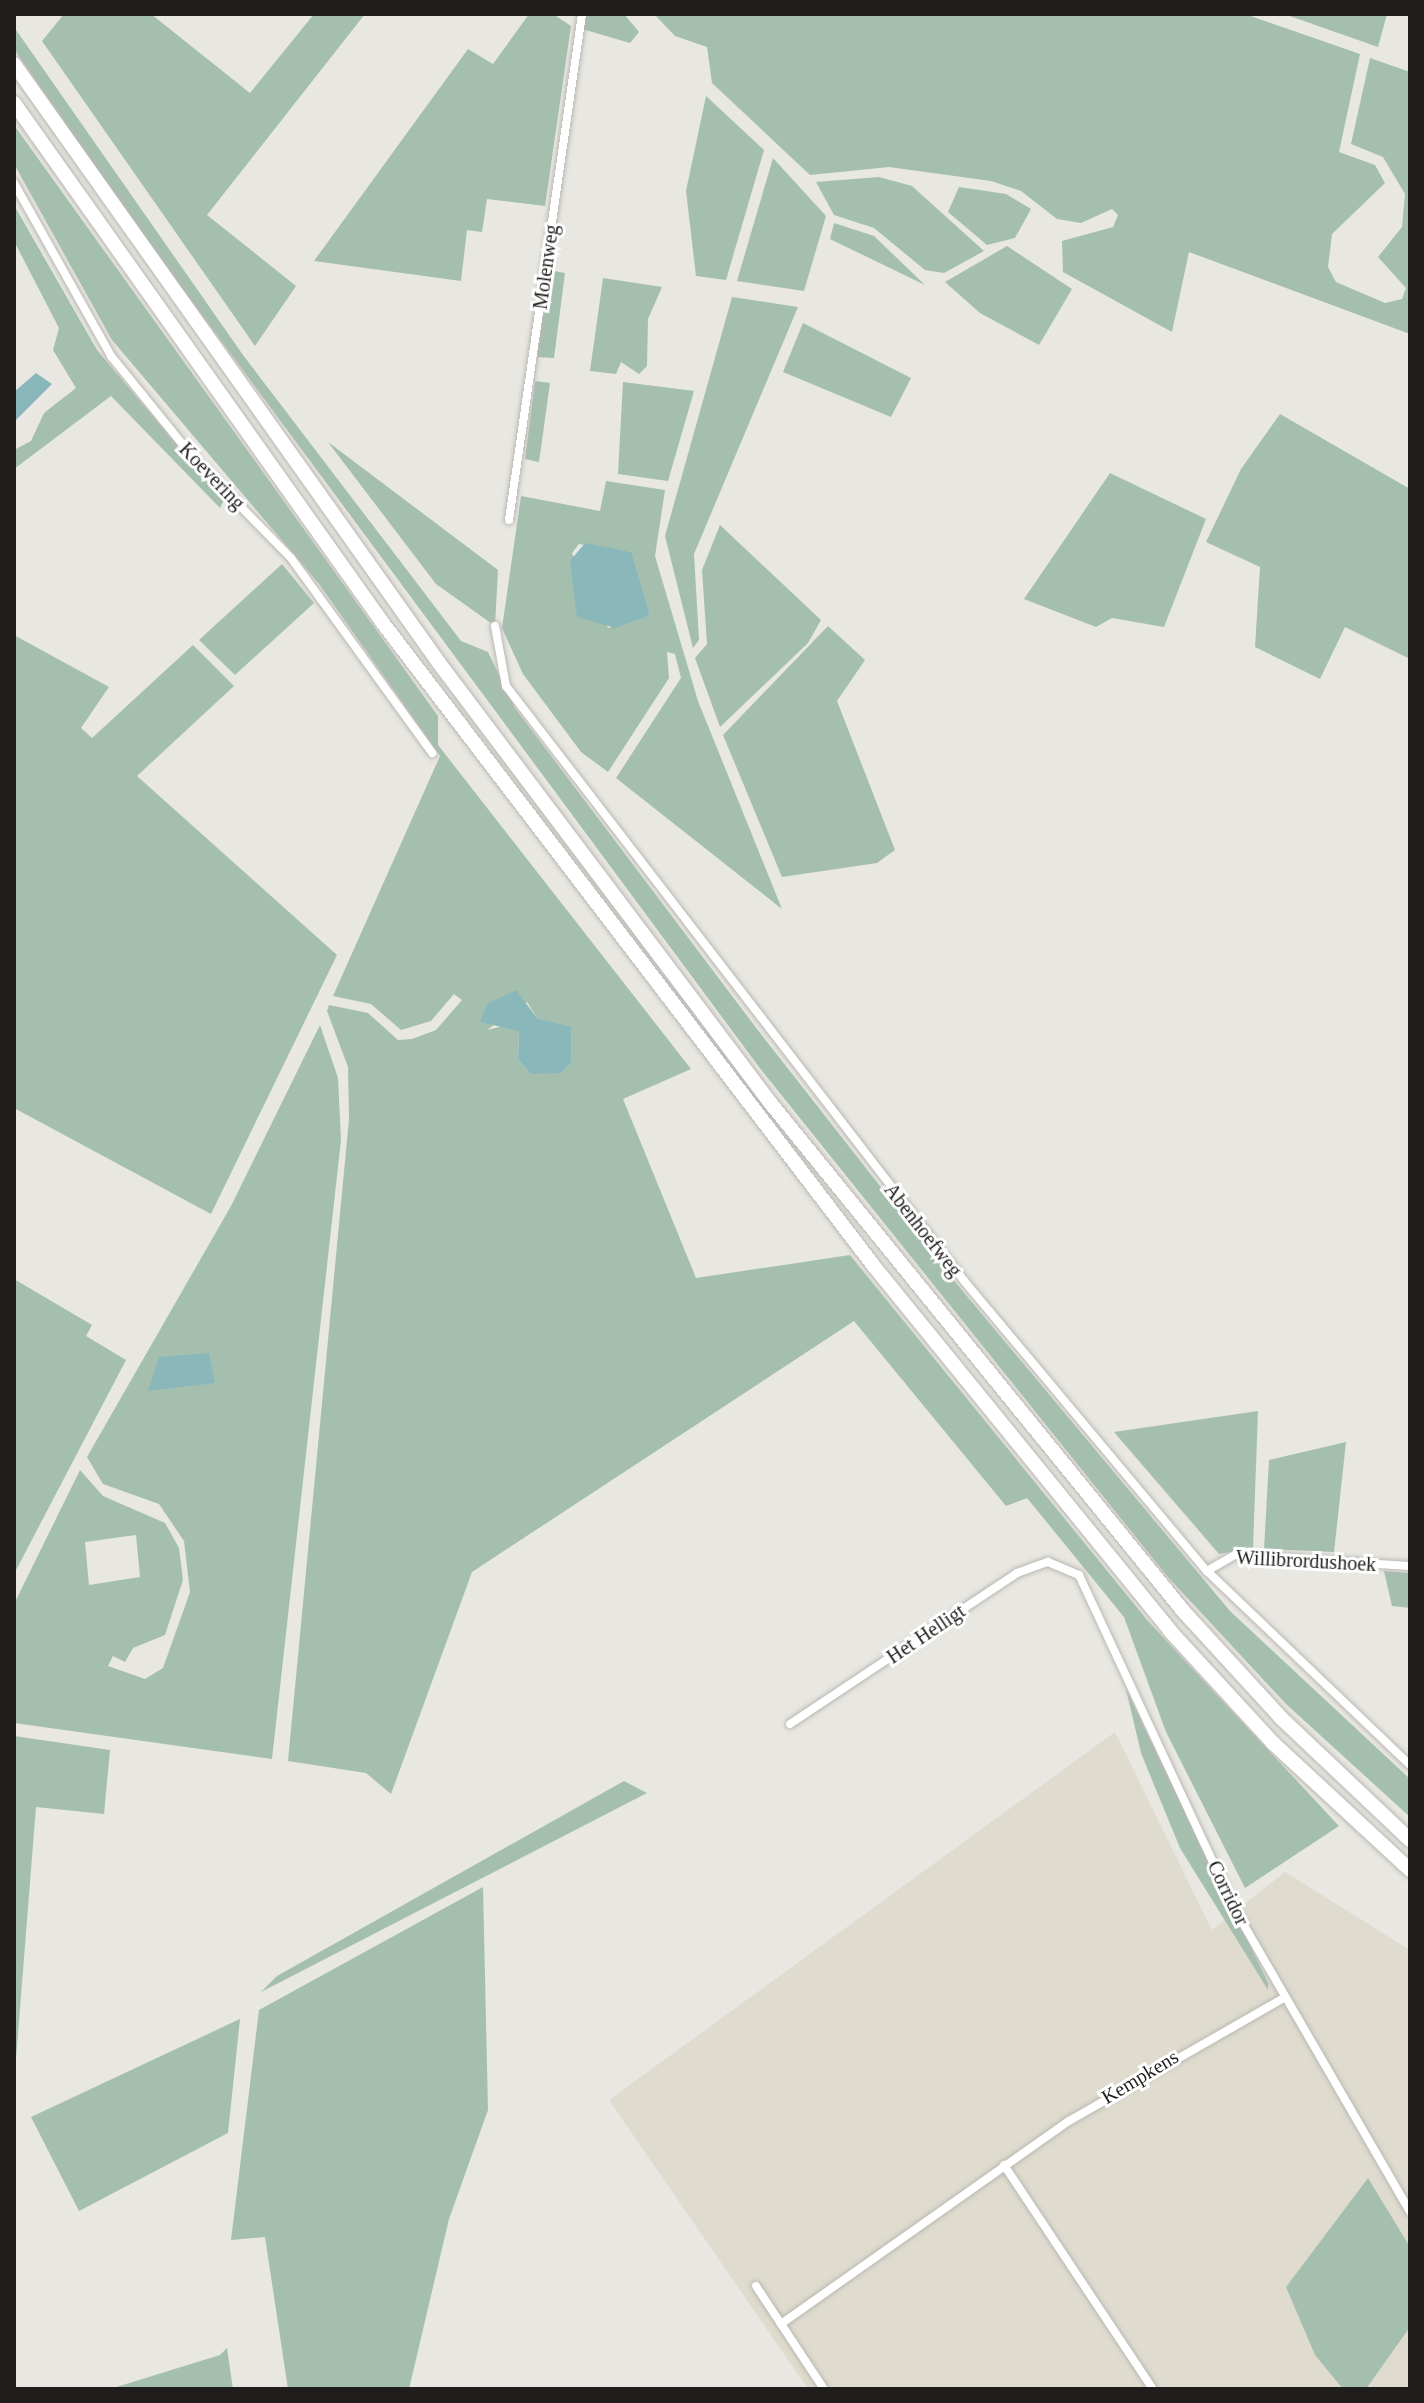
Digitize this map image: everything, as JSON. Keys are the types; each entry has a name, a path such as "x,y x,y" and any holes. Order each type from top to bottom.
{"highway":[{"path":"14,64 439,663 772,1105 1184,1612 1281,1718 1410,1840"},
{"path":"14,103 365,598 873,1265 1170,1631 1273,1743 1410,1870"}],"street":[{"name":"Molenweg","path":"509,520 582,14"},
{"name":"Koevering","path":"14,183 111,356 187,452 291,558 432,753"},
{"name":"Abenhoefweg","path":"495,626 495,648 506,686 669,904 1083,1430 1207,1571 1410,1765"},
{"name":"Willibrordushoek","path":"1207,1571 1235,1555 1410,1566"},
{"name":"Het Helligt","path":"790,1724 1017,1573 1048,1562 1067,1566"},
{"name":"Corridor","path":"1067,1566 1088,1587 1282,1999 1410,2212"},
{"name":"Kempkens","path":"781,2324 1004,2165 1184,2051 1282,1999"},
{"path":"1004,2165 1153,2389"},
{"path":"756,2286 824,2389"}],"shaded area":[{"path":"1115,1732 1212,1930 1285,1872 1410,1950 1410,2389 808,2389 609,2100"}],"green space":[{"path":"64,14 151,14 250,93 314,14 365,14 207,215 296,286 255,346 42,41"},
{"path":"529,14 553,14 571,26 545,206 487,199 482,232 467,230 461,281 314,261 468,49 493,64"},
{"path":"585,14 624,14 639,32 630,43 582,29"},
{"path":"654,14 1245,14 1360,54 1339,152 1375,165 1385,183 1332,234 1328,267 1336,282 1385,303 1402,299 1406,288 1378,257 1402,227 1405,194 1383,157 1351,144 1370,58 1410,72 1410,334 1189,252 1172,332 1063,272 1062,241 1113,227 1118,215 1112,209 1081,223 1057,219 1021,191 991,181 889,167 810,175 712,83 707,47 675,36"},
{"path":"1284,14 1387,14 1378,47"},
{"path":"14,27 243,355 461,641 488,652 515,708 760,1033 956,1283 1230,1611 1410,1779 1410,1817 1286,1704 1167,1576 759,1067 136,226 14,49"},
{"path":"706,96 764,150 726,280 696,276 686,191"},
{"path":"14,125 438,716 438,745 691,1069 623,1099 696,1278 850,1255 1148,1621 1339,1826 1245,1888 1166,1732 1124,1617 1027,1498 1006,1506 854,1321 472,1572 391,1794 366,1773 288,1761 349,1119 348,1067 327,1011 329,1005 368,1013 398,1040 412,1039 436,1030 462,1000 454,994 431,1021 401,1030 371,1004 333,996 440,756 319,584 112,340 14,164","holes":["527,1002 537,1018 554,1023 571,1047 571,1062 531,1074 518,1060 519,1031 507,1025 487,1030"]},
{"path":"773,158 826,216 804,291 737,281"},
{"path":"879,177 912,186 984,251 944,273 925,270 874,228 834,215 816,182"},
{"path":"959,187 1006,194 1031,209 1015,238 987,245 948,212"},
{"path":"14,205 97,350 224,500 220,508 111,396 14,469 14,450 31,441 44,413 76,388 53,350 59,328 14,241"},
{"path":"834,223 874,236 925,285 830,239"},
{"path":"1007,246 1072,289 1039,345 980,313 945,282"},
{"path":"549,270 565,273 554,358 537,357"},
{"path":"603,278 662,287 648,319 647,366 639,374 621,362 616,374 590,371"},
{"path":"732,297 798,307 694,554 699,640 693,648 665,536"},
{"path":"803,323 911,378 891,417 783,372"},
{"path":"535,381 550,383 539,462 525,459"},
{"path":"623,382 694,391 668,481 618,474"},
{"path":"1280,414 1410,489 1410,659 1345,627 1320,679 1255,647 1260,567 1206,542 1241,469"},
{"path":"328,442 498,570 495,626 436,584"},
{"path":"1110,473 1206,519 1164,627 1112,618 1096,627 1024,599"},
{"path":"606,481 665,490 655,556 698,701 782,909 616,778 681,678 675,654 667,652 669,678 608,772 581,752 523,674 502,628 521,496 600,511","holes":["579,544 630,552 650,615 608,628 572,553"]},
{"path":"720,525 821,620 808,643 720,727 695,658 707,644 702,570"},
{"path":"282,564 314,603 235,675 199,640"},
{"path":"828,626 865,660 837,701 895,850 877,863 782,877 723,735"},
{"path":"14,635 109,687 81,728 92,738 193,645 234,686 137,776 337,955 211,1214 14,1108"},
{"path":"320,1025 338,1078 341,1140 272,1759 14,1723 14,1604 80,1470 103,1496 165,1523 179,1548 183,1580 165,1635 133,1648 125,1662 113,1656 108,1666 145,1679 163,1668 190,1592 184,1541 159,1504 103,1484 87,1457 231,1206","holes":["136,1535 140,1577 89,1585 85,1542"]},
{"path":"14,1279 92,1325 86,1336 126,1360 14,1574"},
{"path":"1258,1411 1253,1548 1219,1554 1114,1432"},
{"path":"1346,1442 1334,1552 1264,1549 1269,1460"},
{"path":"1384,1571 1410,1573 1410,1608 1392,1606"},
{"path":"1126,1689 1268,1983 1268,1990 1180,1848 1141,1753"},
{"path":"14,1736 110,1750 104,1814 36,1807 14,2084"},
{"path":"624,1781 647,1793 261,1992 277,1976"},
{"path":"483,1887 488,2110 449,2219 409,2389 288,2389 265,2237 231,2240 259,2010"},
{"path":"240,2019 228,2133 79,2211 31,2117"},
{"path":"1368,2178 1410,2247 1410,2327 1366,2389 1343,2389 1315,2355 1286,2287"},
{"path":"227,2348 233,2389 110,2389 220,2355"}],"water":[{"path":"36,373 52,384 14,422 14,392"},
{"path":"585,543 631,552 650,615 615,628 577,617 570,561"},
{"path":"516,990 537,1018 571,1027 571,1062 561,1073 531,1074 518,1060 519,1031 480,1022 487,1004"},
{"path":"209,1353 215,1383 148,1391 159,1357"}]}
